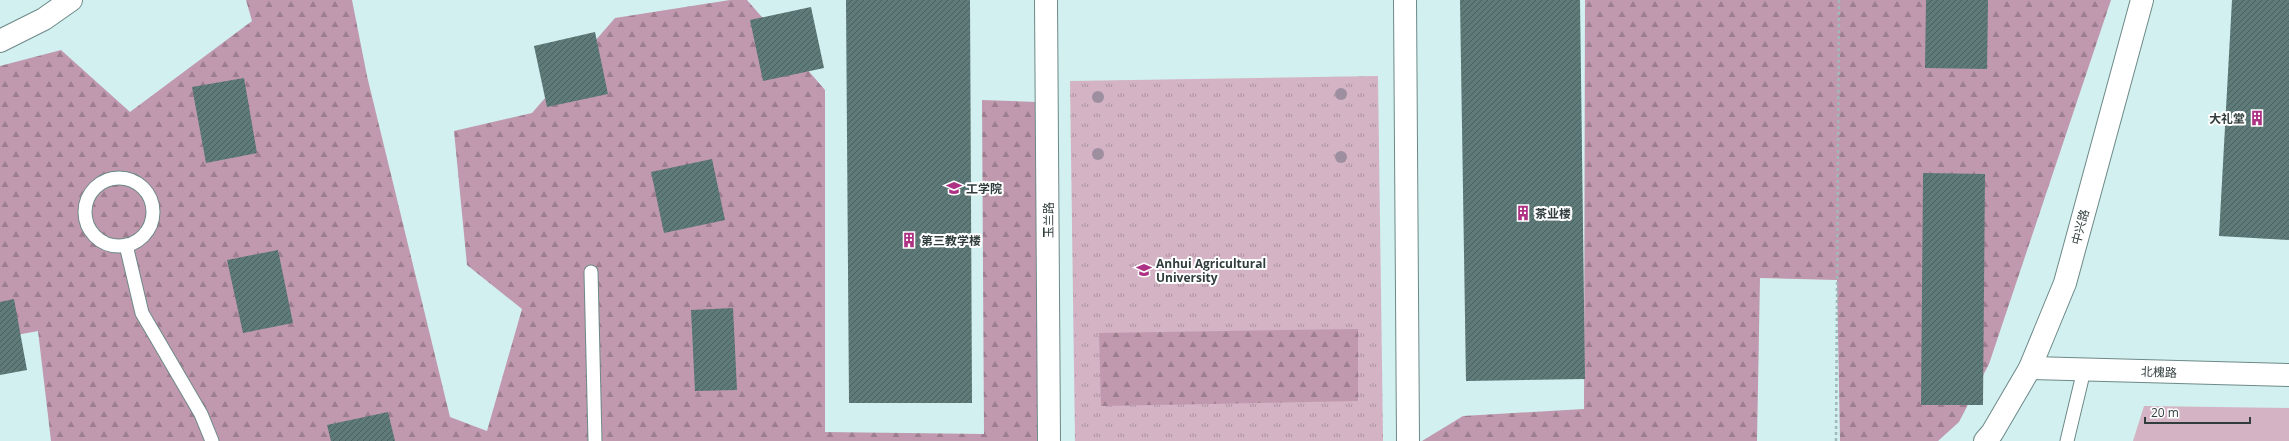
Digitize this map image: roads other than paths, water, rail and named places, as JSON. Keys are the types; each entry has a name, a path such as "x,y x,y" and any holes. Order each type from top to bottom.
{"street":[{"path":"0,41 44,19 71,0"},
{"name":"玉兰路","path":"1046,0 1049,441"},
{"path":"1404,0 1408,441"},
{"name":"中兴路","path":"1985,441 1992,433 2030,368 2064,282 2142,0"},
{"name":"北槐路","path":"2030,368 2289,375"}],"lane":[{"path":"119,178 130,180 140,185 148,194 153,205 153,215 145,235 126,245 116,246 96,237 86,218 86,206 93,190 107,180 119,178"},
{"path":"126,245 142,313 201,414 212,441"},
{"path":"591,272 595,441"},
{"path":"2067,441 2084,370"}],"place":[{"name":"大礼堂","path":"2257,118"},
{"name":"工学院","path":"954,188"},
{"name":"茶业楼","path":"1523,213"},
{"name":"第三教学楼","path":"909,240"},
{"name":"Anhui Agricultural University","path":"1144,270"}]}
